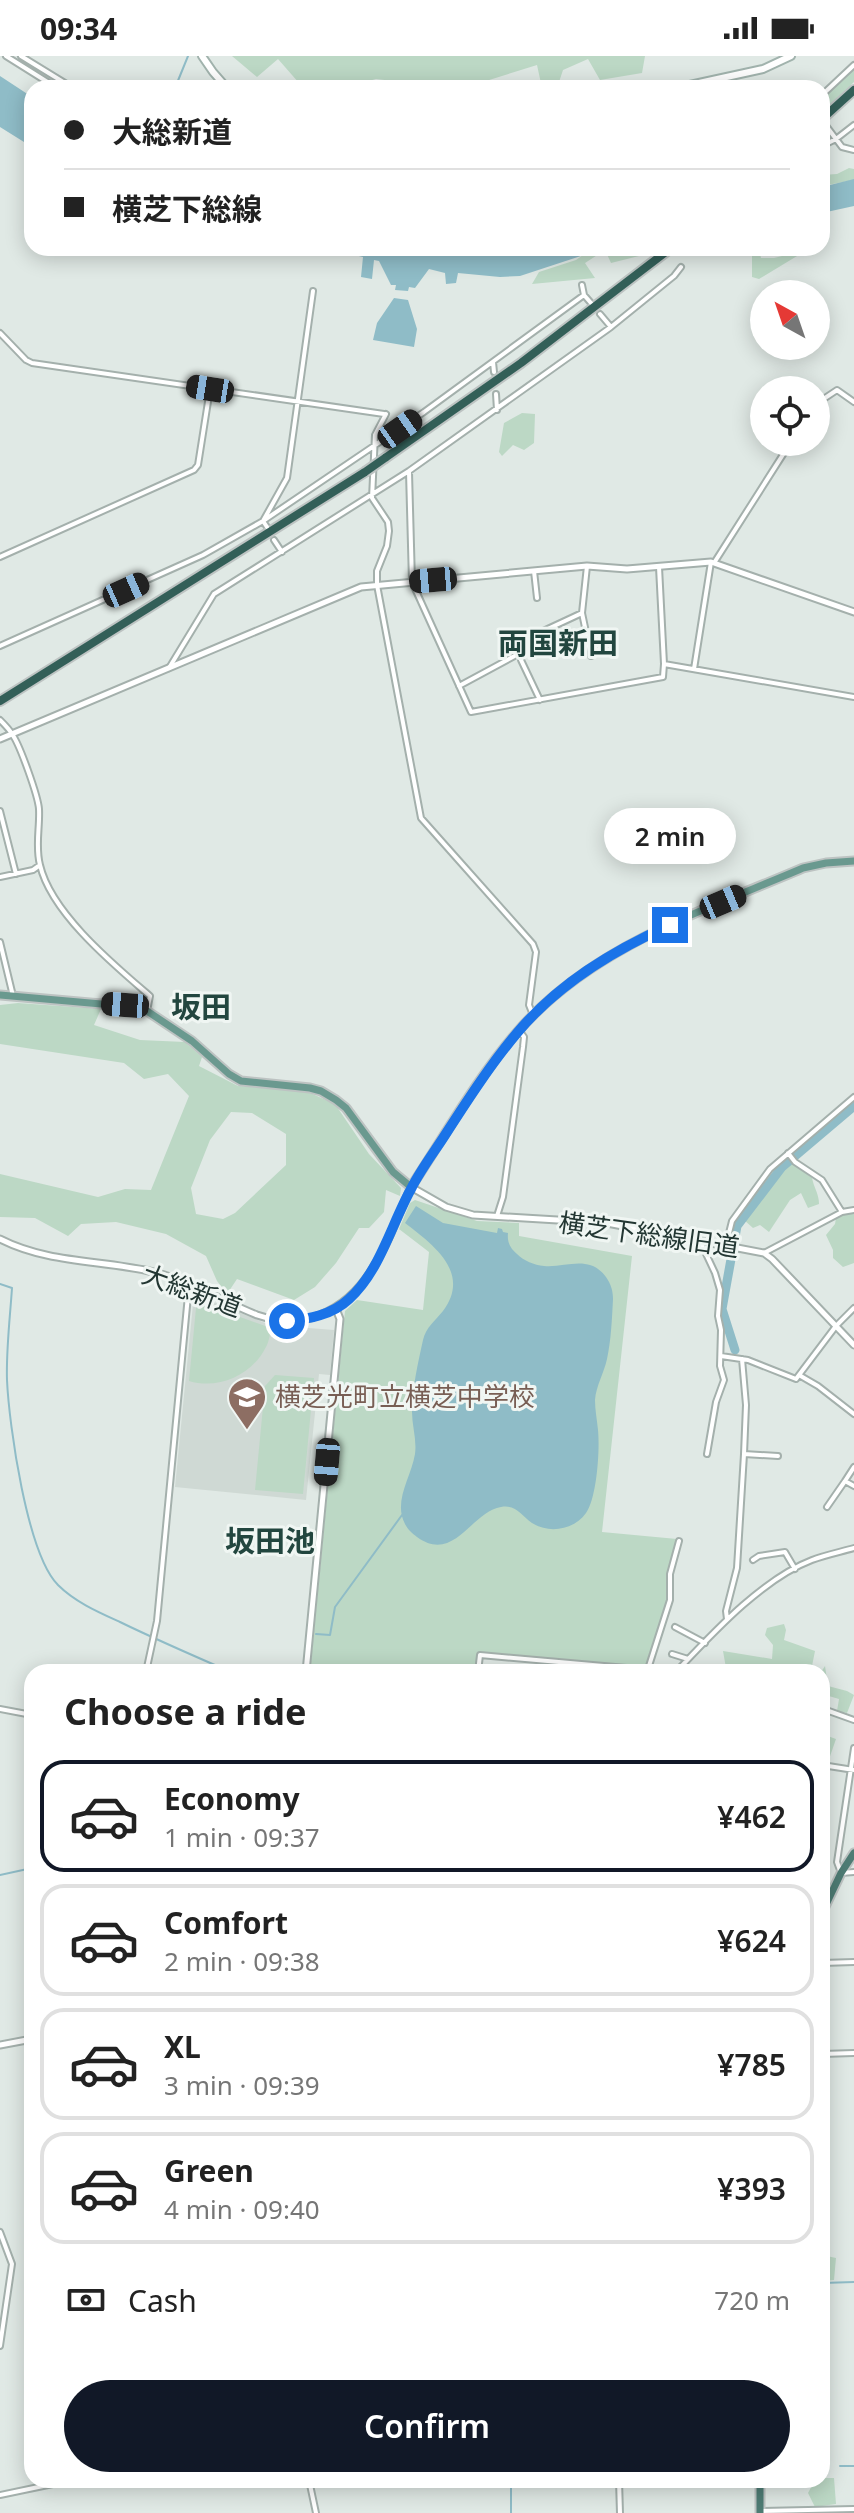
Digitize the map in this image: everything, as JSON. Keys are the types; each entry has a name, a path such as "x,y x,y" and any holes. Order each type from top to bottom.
{"highway":[{"path":"830,116 854,90"},
{"path":"0,701 365,472 521,363 661,256"},
{"path":"830,1896 854,1853"},
{"path":"760,2488 760,2512"}],"main road":[{"path":"202,56 221,80"},
{"path":"713,80 763,69 791,56"},
{"path":"0,995 125,1005 147,1011 192,1041 241,1081 321,1091 346,1108 393,1172 411,1187 488,1070 519,1030 583,973 643,937 803,868 854,861"}],"street":[{"path":"6,56 44,80"},
{"path":"21,56 60,80"},
{"path":"830,88 854,65"},
{"path":"830,142 854,125"},
{"path":"830,131 842,147 854,150"},
{"path":"167,670 214,594 409,471 497,410 611,327 681,267"},
{"path":"582,285 584,295 591,303"},
{"path":"263,521 287,478 313,291"},
{"path":"0,646 203,555 263,521 376,446 584,295"},
{"path":"600,314 611,327"},
{"path":"0,333 32,363 386,414 375,435 372,494 388,522 389,531 377,571 377,585 421,818 533,944 536,952 529,1005 533,1015"},
{"path":"493,362 494,372"},
{"path":"0,557 194,470 198,465 210,389"},
{"path":"830,395 837,390 854,402"},
{"path":"496,394 497,410"},
{"path":"694,669 712,562 782,456"},
{"path":"409,471 412,582 471,712 664,676 659,567"},
{"path":"263,521 267,527"},
{"path":"274,540 282,552"},
{"path":"0,739 350,590 377,585 587,566 627,569 712,562 854,612"},
{"path":"587,566 582,613 591,656"},
{"path":"534,571 537,598"},
{"path":"459,686 522,652 539,633 582,613"},
{"path":"522,652 521,660 540,701"},
{"path":"664,664 854,697"},
{"path":"0,720 13,735 39,808 37,848 50,889 76,925 105,957 150,996 147,1011"},
{"path":"0,811 16,874"},
{"path":"0,877 33,870 40,865"},
{"path":"0,942 13,996"},
{"path":"497,1218 503,1197 523,1047 524,1037 519,1030"},
{"path":"726,1245 732,1221 770,1169 790,1156 854,1097"},
{"path":"790,1156 822,1180 842,1212"},
{"name":"横芝下総線旧道","path":"411,1187 459,1212 497,1218 607,1223 764,1253 854,1345"},
{"name":"大総新道","path":"0,1239 34,1253 150,1271 272,1319 305,1319 336,1309 351,1298 366,1280 411,1187"},
{"path":"764,1253 842,1212 854,1210"},
{"path":"700,1241 720,1290 717,1304 723,1387 716,1402 707,1454"},
{"path":"148,1664 157,1621 189,1285"},
{"path":"721,1356 742,1359 796,1379 836,1326 854,1308"},
{"path":"307,1664 340,1319 336,1309"},
{"path":"727,1619 726,1611 737,1568 744,1454 746,1405 742,1359"},
{"path":"799,1375 854,1414"},
{"path":"744,1454 778,1456"},
{"path":"827,1507 854,1467"},
{"path":"845,1481 854,1486"},
{"path":"650,1664 670,1600 670,1574 679,1541"},
{"path":"683,1664 727,1619 795,1569 811,1560 854,1548"},
{"path":"756,1550 759,1556"},
{"path":"753,1560 759,1556 785,1552 795,1569"},
{"path":"675,1627 705,1643"},
{"path":"672,1654 688,1659"},
{"path":"479,1664 480,1655 588,1664"},
{"path":"0,1709 24,1714"},
{"path":"830,1711 854,1720"},
{"path":"854,1748 837,1862 841,1873 854,1872"},
{"path":"830,1766 852,1770"},
{"path":"830,1963 854,1962"},
{"path":"0,2045 24,2040"},
{"path":"830,2054 854,2053"},
{"path":"0,2232 12,2264 0,2346"},
{"path":"0,2495 34,2488"},
{"path":"311,2488 316,2513"},
{"path":"619,2488 620,2513"},
{"path":"760,2512 854,2509"}],"shaded area":[{"name":"横芝光町立横芝中学校","path":"204,1298 270,1325 334,1330 330,1375 319,1374 306,1500 175,1487 193,1304"}],"green space":[{"path":"232,56 645,56 642,73 600,80 588,59 563,70 560,80 540,80 537,65 489,80 296,80 278,59 257,77"},
{"path":"854,68 854,82 830,104 830,90"},
{"path":"854,169 854,180 830,184 830,174"},
{"path":"582,256 596,256 585,263 595,278 532,284 539,272"},
{"path":"608,256 639,256 611,263"},
{"path":"752,256 797,256 759,279 752,277"},
{"path":"522,413 535,414 534,443 524,450 513,445 502,456 499,452 504,423"},
{"path":"18,1003 101,1009 94,1025 140,1040 185,1042 202,1057 199,1066 238,1086 308,1092 335,1104 369,1154 401,1188 400,1196 386,1190 384,1212 369,1228 359,1228 336,1263 315,1287 294,1300 237,1279 227,1294 217,1281 206,1256 166,1234 116,1222 81,1224 68,1236 35,1218 0,1217 0,1174 98,1197 125,1189 151,1190 189,1096 168,1074 144,1079 124,1063 0,1044 0,1005","holes":["231,1112 252,1113 286,1134 286,1165 235,1213 223,1219 196,1214 191,1188 210,1140"]},
{"path":"791,1162 812,1178 819,1204 808,1208 801,1193 790,1200 769,1232 760,1225 753,1228 744,1220"},
{"path":"415,1200 477,1221 519,1223 519,1236 632,1256 602,1532 677,1539 667,1575 667,1600 646,1664 610,1664 478,1652 477,1664 311,1664 345,1311 357,1300 423,1310 429,1252 399,1229 410,1203"},
{"path":"854,1214 854,1263 843,1267 833,1258 826,1235 836,1218"},
{"path":"201,1303 271,1328 268,1343 260,1357 243,1372 223,1382 189,1381 196,1308"},
{"path":"275,1375 314,1378 303,1494 255,1490 265,1386"},
{"path":"784,1624 784,1640 815,1651 812,1664 725,1664 723,1651 772,1659 773,1645 765,1635 767,1628"},
{"path":"830,1687 854,1695 847,1713 837,1711 839,1699 830,1696"},
{"path":"830,1737 836,1739 830,1756"},
{"path":"830,2257 836,2258 834,2280 830,2280"},
{"path":"830,2478 834,2478 836,2504 815,2507 808,2493 811,2488 830,2488"}],"water":[{"path":"0,76 24,92 24,142 0,127"},
{"path":"854,179 854,206 830,211 830,185"},
{"path":"359,256 581,256 520,276 458,273 456,283 446,284 445,273 429,269 415,288 409,287 408,291 395,290 396,285 391,285 379,261 374,260 372,279 361,277 363,257"},
{"path":"394,298 408,300 417,329 414,347 373,340 377,323"},
{"path":"416,1206 443,1223 497,1233 498,1228 502,1229 508,1233 512,1249 529,1262 544,1266 585,1264 599,1270 609,1282 613,1299 610,1337 595,1400 599,1438 595,1485 586,1513 568,1527 553,1529 539,1526 515,1509 501,1507 490,1511 452,1541 430,1544 417,1537 405,1524 401,1507 415,1454 412,1412 417,1367 424,1335 451,1297 453,1284 445,1260 405,1223"}],"waterway":[{"path":"178,80 188,56"},
{"path":"735,1350 722,1309 737,1226 782,1167 854,1106"},
{"path":"0,1284 12,1288 7,1380 11,1427 29,1518 47,1569 58,1585 87,1606 213,1664"},
{"path":"316,1634 330,1635 335,1607 402,1515"},
{"path":"0,1875 24,1870"},
{"path":"830,2283 854,2282"},
{"path":"840,2466 854,2466"},
{"path":"511,2488 511,2513"}],"place":[{"name":"横芝光町立横芝中学校","path":"247,1431"}],"district":[{"name":"両国新田","path":"558,644"},
{"name":"坂田","path":"201,1008"},
{"name":"坂田池","path":"270,1542"}],"route":[{"path":"287,1321 336,1309 351,1298 366,1280 411,1187 499,1054 533,1015 602,960 670,925"}]}
